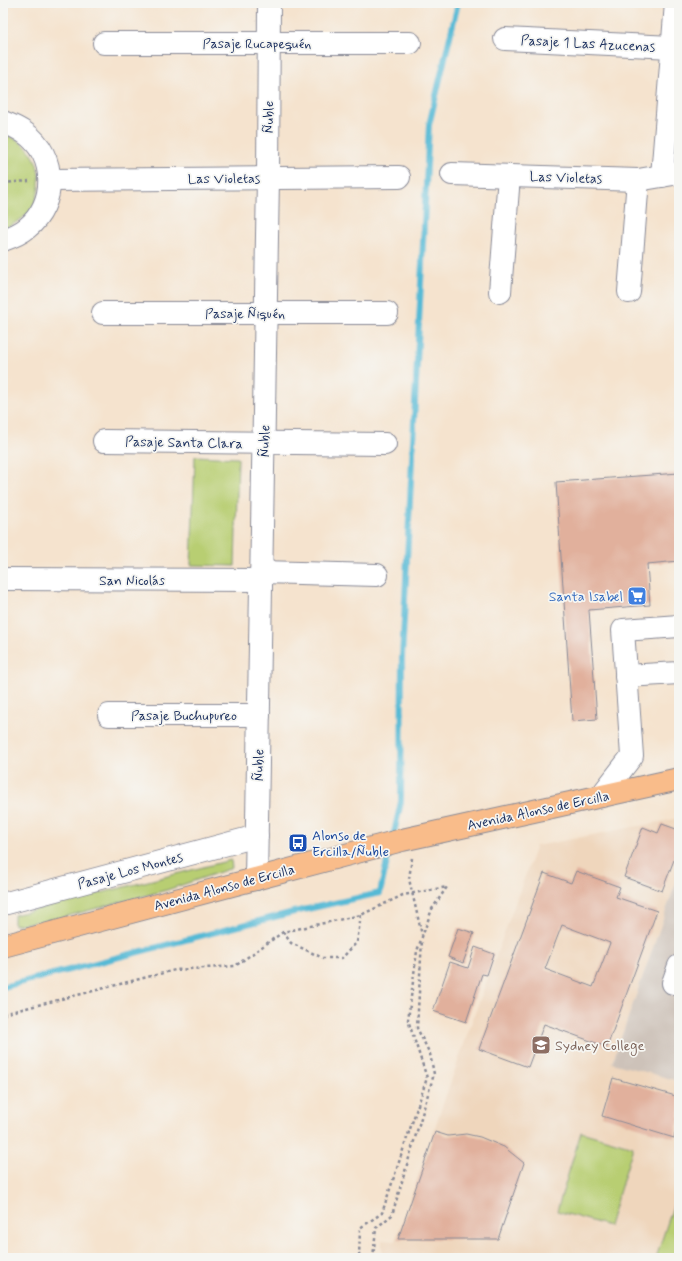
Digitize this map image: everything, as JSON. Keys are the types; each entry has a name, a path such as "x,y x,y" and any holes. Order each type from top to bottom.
{"main road":[{"name":"Avenida Alonso de Ercilla","path":"3,946 368,849 679,779"}],"street":[{"name":"Ñuble","path":"256,879 266,313 269,3"},
{"path":"670,174 672,47 676,3"},
{"name":"Pasaje 1 Las Azucenas","path":"505,39 672,47"},
{"name":"Pasaje Rucapequén","path":"104,43 410,43"},
{"path":"3,122 26,133 36,142 43,153 48,166 50,180 49,194 44,207 37,218 16,236 3,240"},
{"name":"Las Violetas","path":"452,174 638,180 670,174"},
{"path":"500,292 509,176"},
{"name":"Las Violetas","path":"50,180 399,177"},
{"path":"629,292 638,180"},
{"name":"Pasaje Ñiquén","path":"103,313 387,313"},
{"name":"Pasaje Santa Clara","path":"104,441 385,444"},
{"name":"San Nicolás","path":"3,579 377,575"},
{"path":"601,796 632,756 623,630 679,626"},
{"path":"626,676 679,673"},
{"name":"Pasaje Buchupureo","path":"109,716 259,715"},
{"name":"Pasaje Los Montes","path":"3,904 257,836"}],"path":[{"path":"373,1258 376,1228 392,1215 434,1074 430,1054 418,1028 422,936 408,879 409,839"},
{"path":"3,1014 175,970 235,966 283,932 361,915 403,894 447,887 432,909 417,951 408,1020 427,1078 382,1213 360,1228 359,1258"},
{"path":"283,932 291,943 323,958 342,958 357,942 361,915"}],"shaded area":[{"name":"Sydney College","path":"679,818 679,874 612,1062 679,1081 679,1188 656,1258 382,1258 382,1240 395,1241 470,1027 536,846"},
{"path":"679,874 679,1081 612,1063"}],"green space":[{"path":"3,134 17,140 29,150 38,170 39,185 36,200 30,211 15,223 3,229"},
{"path":"195,456 238,458 235,566 191,565"},
{"path":"231,860 232,868 167,890 56,919 14,925 14,915"},
{"path":"581,1132 633,1147 609,1226 557,1211"},
{"path":"679,1188 679,1258 656,1258"}],"building":[{"path":"679,473 679,561 647,564 650,605 589,610 597,719 572,721 556,482"},
{"path":"662,824 679,830 679,847 662,891 624,877 643,827 658,833"},
{"path":"576,871 620,887 616,897 657,911 607,1047 544,1024 528,1067 479,1049 544,873 571,883","holes":["562,925 610,943 593,987 545,969"]},
{"path":"458,928 474,933 463,963 448,957"},
{"path":"475,947 494,954 487,975 482,974 466,1022 433,1011 450,962 468,968"},
{"path":"613,1078 679,1097 679,1120 674,1138 602,1116"},
{"path":"435,1132 448,1136 466,1134 480,1137 504,1147 524,1163 498,1239 398,1239"}],"waterway":[{"path":"393,837 401,802 402,658 429,125 458,3"},
{"path":"3,987 294,912 380,893 390,848"}],"place":[{"name":"Santa Isabel","path":"637,596"},
{"name":"Alonso de Ercilla/Ñuble","path":"298,843"},
{"name":"Sydney College","path":"541,1045"}]}
